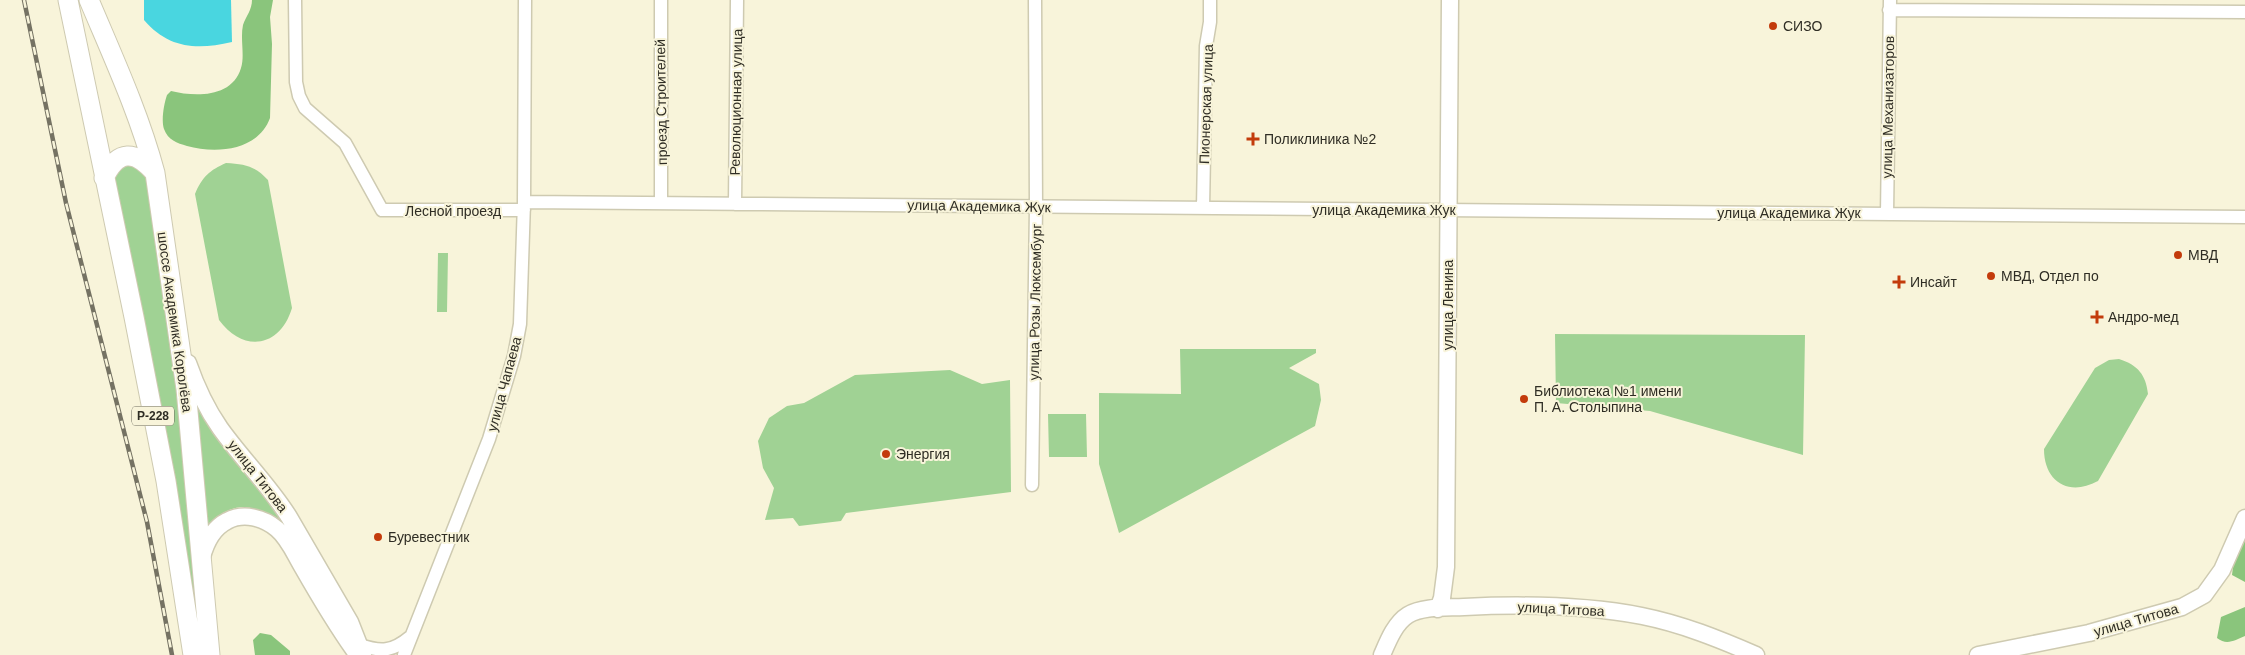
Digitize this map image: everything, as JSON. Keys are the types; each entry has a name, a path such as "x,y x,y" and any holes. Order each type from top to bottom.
{"highway":[{"name":"Р-228","path":"68,0 166,481 193,655"},
{"name":"шоссе Академика Королёва","path":"89,0 130,98 155,173 186,389 210,655"},
{"path":"104,178 117,159 128,156 139,158 155,173"}],"main road":[{"name":"улица Ленина","path":"1438,609 1442,598 1446,567 1450,0"},
{"name":"улица Титова","path":"176,319 184,354 194,382 205,403 221,429 282,505 350,622 360,652"},
{"path":"201,567 209,537 232,518 258,518 270,524 285,539 338,627 360,652"},
{"name":"улица Титова","path":"1978,655 2089,633 2182,606 2204,596 2222,570 2245,518"},
{"name":"улица Титова","path":"1382,655 1397,625 1411,613 1438,609 1546,606 1642,616 1698,632 1756,655"}],"street":[{"name":"Лесной проезд","path":"295,0 296,82 299,96 305,108 345,143 382,210 524,206"},
{"name":"улица Чапаева","path":"404,655 489,439 514,356 520,324 524,206 525,0"},
{"name":"проезд Строителей","path":"661,0 661,203"},
{"name":"Революционная улица","path":"735,204 737,0"},
{"name":"улица Розы Люксембург","path":"1032,484 1036,207 1035,0"},
{"name":"Пионерская улица","path":"1203,208 1206,46 1210,22 1210,0"},
{"path":"1890,5 2245,12"},
{"name":"улица Механизаторов","path":"1887,214 1890,5"},
{"name":"улица Академика Жук","path":"524,206 661,203 2245,217"},
{"path":"360,652 387,650 399,646 412,635"}],"green space":[{"path":"252,0 273,0 270,17 272,44 270,118 264,129 246,143 223,149 198,148 183,145 173,140 166,133 163,125 163,112 167,95 171,91 191,94 212,93 230,85 241,68 243,25 250,10"},
{"path":"133,162 147,171 176,389 202,655 112,180 115,171"},
{"path":"226,163 249,167 259,172 268,180 292,308 279,331 270,338 260,341 249,341 239,338 219,320 195,194 207,175 215,168"},
{"path":"438,253 448,253 447,312 437,312"},
{"path":"1555,334 1805,335 1803,455 1650,411 1556,403"},
{"path":"1180,349 1316,349 1316,353 1289,368 1319,384 1321,400 1315,426 1119,533 1099,464 1099,393 1181,394"},
{"path":"2119,359 2131,364 2140,372 2145,381 2148,394 2098,481 2087,486 2068,487 2053,478 2045,461 2044,449 2095,368 2109,360"},
{"name":"Энергия","path":"950,370 982,384 1010,380 1011,492 846,513 841,521 799,526 793,518 765,520 774,488 763,468 758,441 769,418 787,406 804,403 855,375"},
{"path":"193,395 291,530 267,515 248,507 238,507 228,511 204,528"},
{"path":"1048,414 1086,414 1087,457 1049,457"},
{"path":"2245,533 2245,582 2232,575"},
{"path":"2245,607 2245,636 2228,642 2217,638 2221,617"},
{"path":"260,633 271,635 290,651 290,655 255,655 253,640"}],"water":[{"path":"144,0 231,0 232,42 219,45 195,46 184,45 163,37 144,20"}],"railway":[{"path":"24,0 66,203 147,522 172,655"}],"place":[{"name":"СИЗО","path":"1773,26"},
{"name":"Поликлиника №2","path":"1253,139"},
{"name":"МВД","path":"2178,255"},
{"name":"МВД, Отдел по","path":"1991,276"},
{"name":"Инсайт","path":"1899,282"},
{"name":"Андро-мед","path":"2097,317"},
{"name":"Библиотека №1 имени П. А. Столыпина","path":"1524,399"},
{"name":"Энергия","path":"886,454"},
{"name":"Буревестник","path":"378,537"}]}
